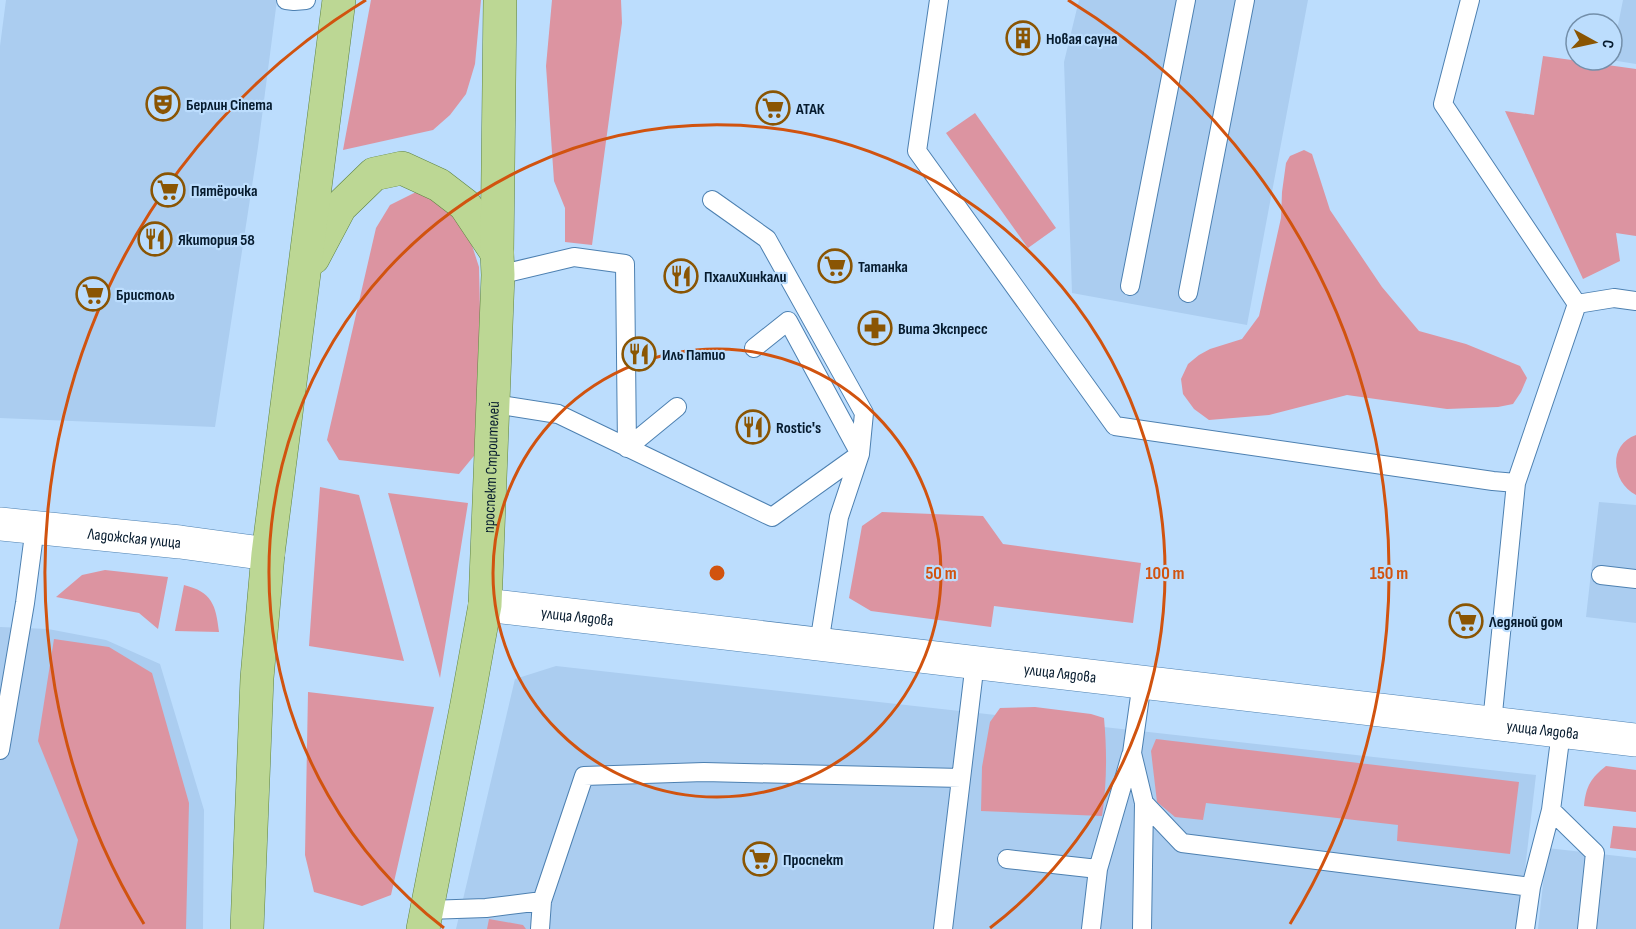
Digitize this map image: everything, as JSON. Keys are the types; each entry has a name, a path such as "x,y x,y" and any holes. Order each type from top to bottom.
{"main road":[{"path":"254,922 257,678 268,554 339,0"},
{"name":"проспект Строителей","path":"425,920 485,605 494,404 500,0"},
{"path":"303,279 340,207 374,174 402,168 439,185 465,205 497,264"}],"street":[{"name":"Ладожская улица","path":"0,524 180,542 268,554"},
{"name":"улица Лядова","path":"485,605 1636,740"}],"lane":[{"path":"286,0 306,0"},
{"path":"939,0 917,151 1115,426 1516,483"},
{"path":"1130,286 1186,0"},
{"path":"1188,293 1245,0"},
{"path":"1470,0 1443,104 1577,304"},
{"path":"712,200 767,239 864,413 860,454 839,517 819,644"},
{"path":"497,264 574,257 626,264 627,448"},
{"path":"1577,304 1614,298 1636,302"},
{"path":"1491,723 1516,483 1577,304"},
{"path":"754,348 788,321 860,454"},
{"path":"494,404 558,414 772,517 860,454"},
{"path":"627,448 677,407"},
{"path":"0,750 25,603 35,528"},
{"path":"1600,575 1636,579"},
{"path":"943,929 975,662"},
{"path":"1091,929 1098,869 1132,753 1143,682"},
{"path":"1525,929 1530,887 1551,810 1561,732"},
{"path":"1132,753 1144,803 1142,929"},
{"path":"540,929 542,901 584,776 704,772 961,778"},
{"path":"1144,803 1182,843 1530,887"},
{"path":"1551,810 1595,853 1587,929"},
{"path":"1007,859 1098,869"},
{"path":"425,920 486,908 542,901"}],"shaded area":[{"path":"6,0 277,0 258,147 215,427 0,418 0,46"},
{"path":"371,0 481,0 475,64 466,94 450,115 433,130 343,150"},
{"path":"552,0 621,0 622,23 592,245 565,242 565,208 554,181 546,66"},
{"path":"1079,0 1308,0 1247,325 1072,293 1064,62"},
{"path":"1623,0 1636,0 1636,64 1624,62 1624,12 1621,12"},
{"path":"1543,56 1564,59 1564,72 1624,72 1624,67 1636,69 1636,236 1616,233 1620,261 1583,279 1505,111 1534,115"},
{"path":"975,113 1056,228 1028,248 946,133"},
{"path":"1304,150 1312,154 1330,210 1382,287 1419,331 1466,344 1520,366 1527,378 1513,404 1498,407 1447,409 1347,395 1269,415 1209,420 1194,409 1183,394 1181,379 1188,364 1199,355 1242,339 1259,316 1281,218 1286,163 1290,156"},
{"path":"420,190 440,193 467,230 479,267 481,352 478,451 459,474 339,460 327,440 376,228 390,205"},
{"path":"1636,435 1636,495 1622,482 1616,464 1620,447"},
{"path":"320,487 359,495 404,661 309,646"},
{"path":"388,493 468,503 440,678"},
{"path":"1599,502 1636,505 1636,623 1586,617"},
{"path":"882,512 983,516 1003,544 1141,563 1133,623 994,606 991,627 871,611 849,598 862,526"},
{"path":"105,570 168,577 158,629 139,613 56,597 82,575"},
{"path":"184,585 201,592 211,601 219,632 175,631"},
{"path":"0,627 48,629 106,640 160,664 204,810 203,929 0,929"},
{"path":"54,639 109,647 152,673 189,803 186,929 59,929 78,840 38,741"},
{"path":"556,666 1536,775 1518,929 456,929 515,679"},
{"path":"308,692 434,707 391,895 362,906 314,892 305,855"},
{"path":"1035,707 1091,714 1104,718 1106,767 1102,816 981,811 982,767 990,722 1000,708"},
{"path":"1156,739 1519,782 1510,854 1397,841 1398,825 1206,803 1203,820 1175,817 1157,802 1151,751"},
{"path":"1606,766 1636,770 1636,812 1584,806 1590,783"},
{"path":"1613,826 1636,828 1636,851 1610,848"},
{"path":"1547,848 1636,858 1636,929 1538,929"},
{"path":"489,919 523,925 526,929 487,929"}],"place":[{"name":"Новая сауна","path":"1023,38"},
{"name":"Берлин Cinema","path":"163,104"},
{"name":"АТАК","path":"773,108"},
{"name":"Пятёрочка","path":"168,190"},
{"name":"Якитория 58","path":"155,239"},
{"name":"Татанка","path":"835,266"},
{"name":"ПхалиХинкали","path":"681,276"},
{"name":"Бристоль","path":"93,294"},
{"name":"Вита Экспресс","path":"875,328"},
{"name":"Иль Патио","path":"639,354"},
{"name":"Rostic's","path":"753,427"},
{"name":"Ледяной дом","path":"1466,621"},
{"name":"Проспект","path":"760,859"}]}
